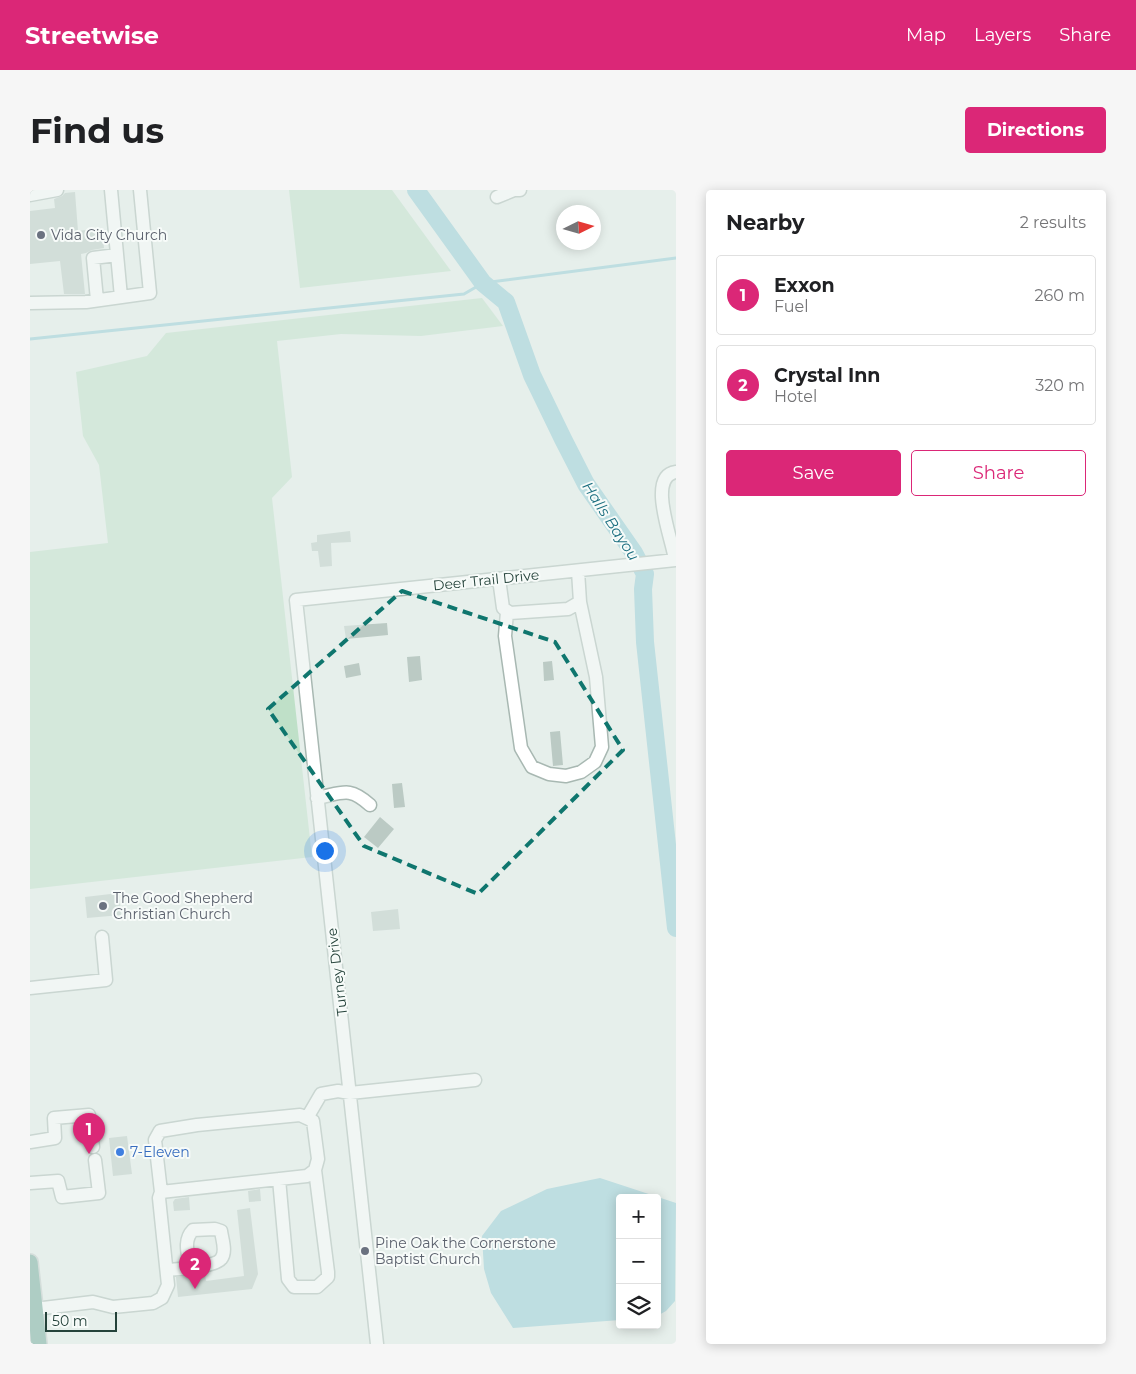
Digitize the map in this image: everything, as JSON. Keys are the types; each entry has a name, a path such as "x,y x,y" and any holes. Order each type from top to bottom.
{"main road":[{"path":"30,1262 39,1344"}],"street":[{"path":"30,195 57,190"},
{"path":"111,190 121,297"},
{"path":"30,303 97,300 150,293 140,190"},
{"path":"497,197 514,190 520,190"},
{"path":"97,300 93,258 117,256"},
{"path":"676,472 666,476 663,481 662,493 663,510 676,560"},
{"name":"Deer Trail Drive","path":"296,600 676,560"},
{"path":"499,579 504,608 507,612 505,636 521,748 532,767 549,774 566,776 581,772 595,762 602,746 596,677 580,602 578,571"},
{"name":"Turney Drive","path":"296,600 377,1344"},
{"path":"507,612 515,614 568,609 580,602"},
{"path":"317,798 346,792 355,793 370,805"},
{"path":"30,988 106,980 102,937"},
{"path":"307,1118 321,1094 338,1091 350,1093 475,1080"},
{"path":"30,1142 55,1138 54,1118 89,1115 99,1193 62,1197 58,1182 30,1183"},
{"path":"35,1309 92,1302 113,1307 153,1303 162,1298 168,1285 155,1140 160,1131 197,1125 300,1116 313,1121 318,1159 315,1170 328,1277 317,1287 294,1287 288,1279 279,1179"},
{"path":"161,1192 307,1176 315,1170"},
{"path":"167,1270 190,1267"}],"highlighted area":[{"path":"402,591 555,642 623,750 478,894 364,846 268,709"}],"green space":[{"path":"289,190 392,190 451,271 300,288"},
{"path":"482,298 503,326 421,336 341,334 277,341 292,477 272,498 312,857 30,889 30,552 108,543 99,465 83,436 76,372 147,356 166,333"}],"water":[{"path":"600,1178 649,1194 616,1194 616,1320 513,1328 491,1293 484,1269 482,1236 501,1211 547,1189"},
{"path":"661,1198 676,1203 675,1301 661,1314"}],"building":[{"path":"75,192 78,231 102,228 104,248 81,254 85,294 64,294 60,261 30,264 30,211 55,208 54,199 65,193"},
{"path":"350,531 351,542 331,543 332,566 320,567 318,551 312,551 311,543 317,542 317,535"},
{"path":"387,623 388,635 346,639 344,626"},
{"path":"420,656 422,680 409,682 407,657"},
{"path":"552,661 554,680 544,681 543,662"},
{"path":"359,663 361,675 346,678 344,666"},
{"path":"560,731 563,765 553,766 550,732"},
{"path":"402,783 405,807 394,808 392,784"},
{"path":"380,817 394,829 378,848 364,837"},
{"name":"The Good Shepherd Christian Church","path":"119,893 121,915 87,918 85,897"},
{"path":"398,909 400,929 373,931 371,912"},
{"name":"7-Eleven","path":"127,1136 132,1174 113,1176 109,1138"},
{"path":"260,1189 261,1201 249,1202 248,1191"},
{"path":"189,1197 190,1210 174,1211 173,1202 175,1199"},
{"path":"250,1208 258,1274 252,1289 178,1297 176,1277 205,1274 206,1281 244,1276 237,1210"}],"waterway":[{"name":"Halls Bayou","path":"416,190 483,283 506,302 532,375 563,439 586,484 634,553 645,574 643,589 645,642 676,928"},
{"path":"30,339 464,294 483,283 676,258"}],"place":[{"name":"Vida City Church","path":"41,235"},
{"name":"The Good Shepherd Christian Church","path":"103,906"},
{"name":"7-Eleven","path":"120,1152"},
{"name":"Exxon","path":"89,1154"},
{"name":"Pine Oak the Cornerstone Baptist Church","path":"365,1251"},
{"name":"Crystal Inn","path":"195,1289"}]}
